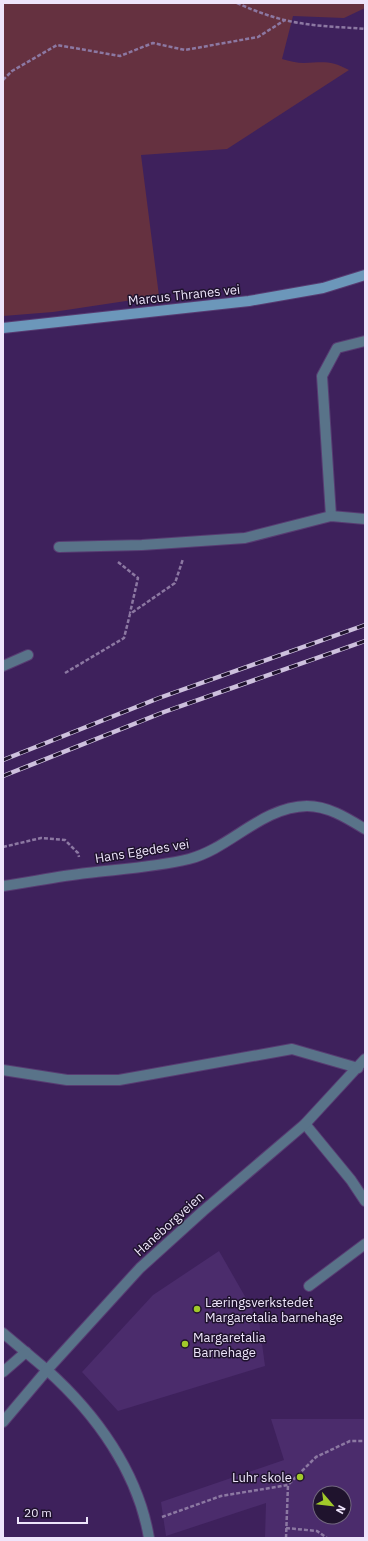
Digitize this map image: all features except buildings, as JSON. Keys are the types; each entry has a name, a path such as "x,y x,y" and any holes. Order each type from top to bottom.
{"main road":[{"name":"Marcus Thranes vei","path":"3,328 249,301 323,288 365,275"}],"street":[{"path":"331,516 322,376 337,348 365,341"},
{"path":"59,547 142,546 244,538 331,516 365,519"},
{"path":"3,666 28,655"},
{"name":"Hans Egedes vei","path":"3,886 152,866 190,859 222,846 250,826 276,812 306,806 319,807 342,815 365,829"},
{"path":"3,1070 67,1080 119,1080 292,1049 358,1068"},
{"name":"Haneborgveien","path":"3,1422 47,1370 140,1268 203,1211 305,1124 365,1059"},
{"path":"305,1124 351,1180 365,1201"},
{"path":"310,1286 365,1244"},
{"path":"3,1333 47,1370 93,1417 121,1458 146,1521 149,1538"},
{"path":"3,1372 26,1352"}],"path":[{"path":"237,3 263,14 285,20 306,24 365,29"},
{"path":"3,80 12,72 57,45 120,56 153,43 185,50 258,37 285,20"},
{"path":"130,614 175,583 190,542"},
{"path":"65,673 124,638 138,578 98,546"},
{"path":"3,847 40,838 65,840 78,853 84,874"},
{"path":"146,1521 221,1496 288,1485 316,1457 350,1441 365,1441"},
{"path":"286,1538 288,1485"},
{"path":"286,1528 317,1531 327,1538"}],"shaded area":[{"path":"3,3 365,3 365,8 344,18 293,16 282,59 301,63 332,63 349,70 227,149 141,155 159,296 53,312 3,316"},
{"name":"Margaretalia Barnehage","path":"219,1251 259,1321 265,1366 118,1411 82,1372 153,1295"},
{"name":"Luhr skole","path":"271,1419 365,1419 365,1538 265,1538 266,1503 166,1536 161,1502 284,1460"}],"railway":[{"path":"3,760 159,698 365,625"},
{"path":"3,776 164,712 365,641"}],"place":[{"name":"Læringsverkstedet Margaretalia barnehage","path":"197,1309"},
{"name":"Margaretalia Barnehage","path":"185,1344"},
{"name":"Luhr skole","path":"300,1477"}]}
